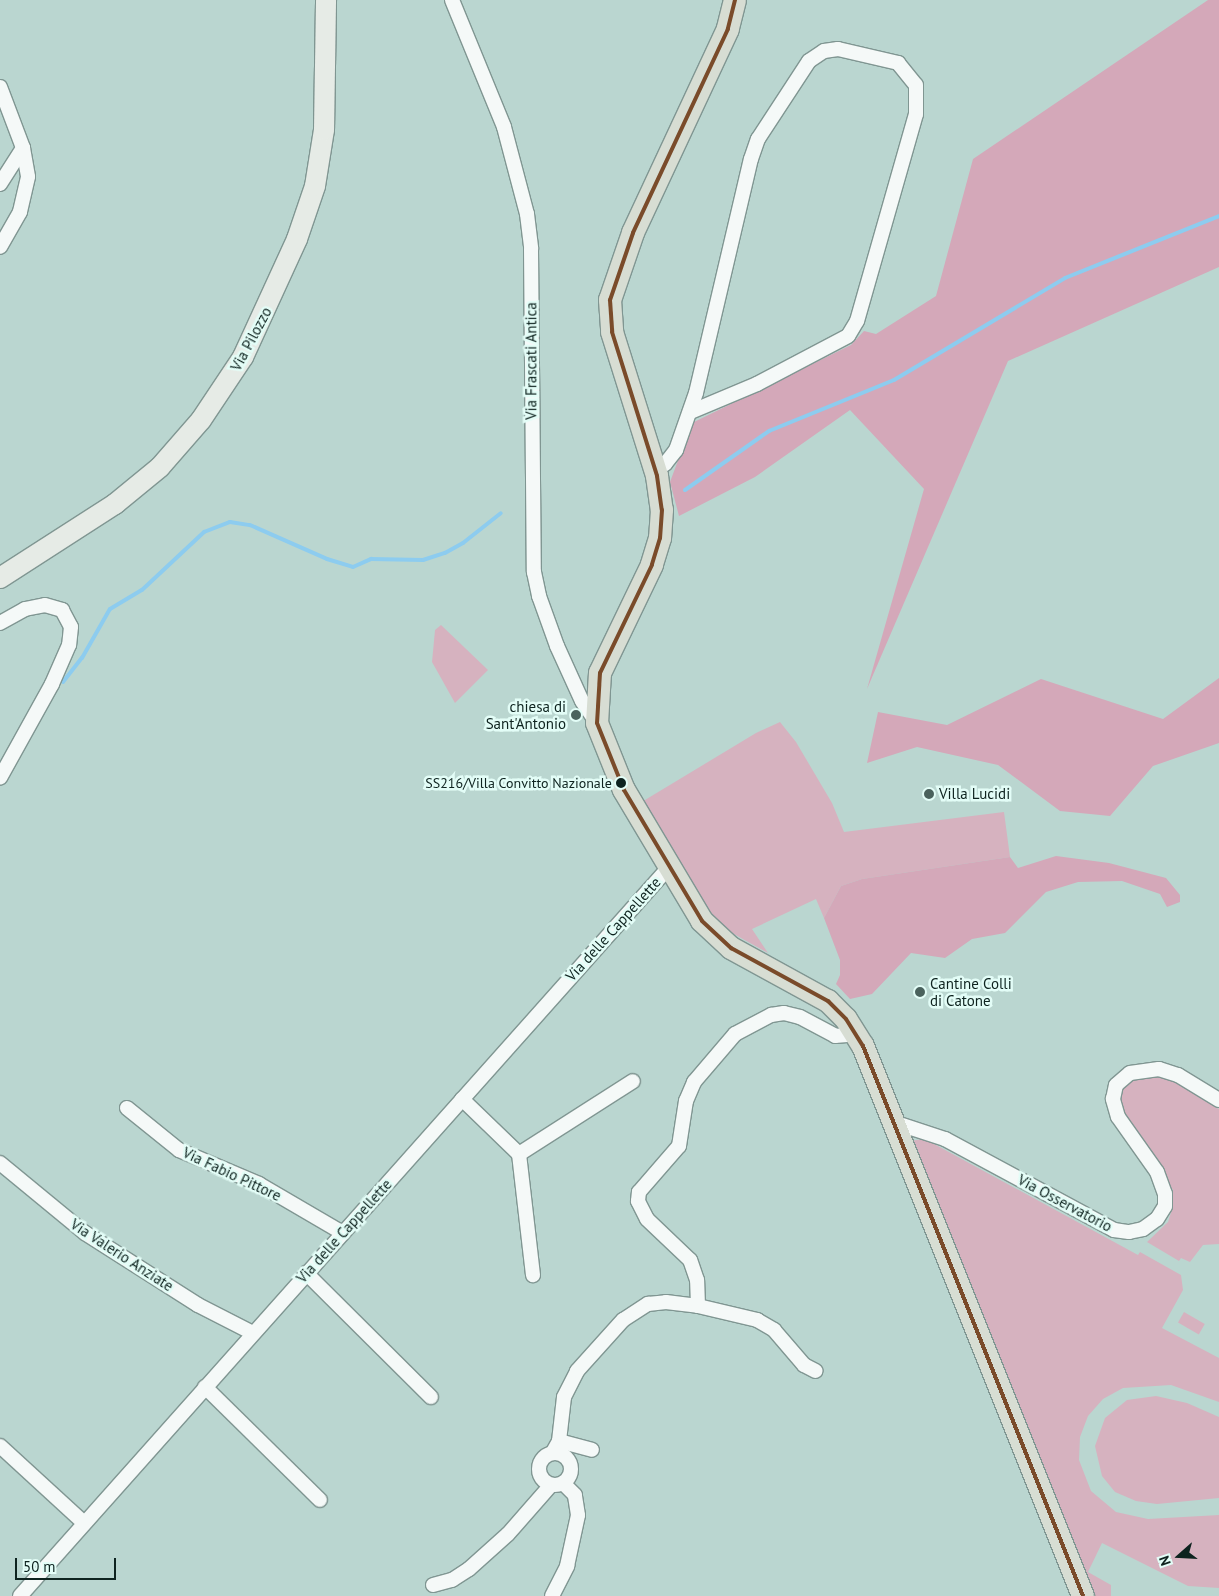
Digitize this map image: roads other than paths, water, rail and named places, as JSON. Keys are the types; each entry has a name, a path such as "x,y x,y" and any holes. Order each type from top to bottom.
{"main road":[{"name":"Via Pilozzo","path":"0,578 115,504 160,467 206,414 247,349 297,239 317,178 325,119 326,0"},
{"path":"735,0 724,38 635,228 610,300 614,339 655,470 662,510 659,544 643,587 600,673 597,723 619,781 694,911 716,936 731,948 821,996 841,1013 856,1034 872,1064 892,1122 1083,1596"}],"street":[{"name":"Via Frascati Antica","path":"452,0 508,139 530,229 531,466 536,581 557,646 582,701 597,723"},
{"path":"655,470 665,464 676,450 690,412 751,159 758,139 809,61 824,51 838,49 898,63 916,85 916,114 857,321 848,336 757,384 690,412"},
{"path":"0,87 23,148 28,177 26,196 14,225 0,247"},
{"path":"0,184 23,148"},
{"path":"0,623 24,610 45,605 62,610 71,627 69,645 52,684 0,778"},
{"name":"Via delle Cappellette","path":"20,1596 669,867"},
{"path":"698,1306 697,1280 690,1260 647,1220 638,1201 639,1192 679,1146 686,1101 694,1082 735,1034 771,1016 784,1013 800,1017 835,1036 856,1034"},
{"name":"Via Osservatorio","path":"892,1122 945,1139 1114,1230 1129,1232 1143,1229 1157,1219 1164,1206 1165,1194 1157,1172 1118,1117 1113,1098 1116,1085 1125,1076 1135,1071 1166,1070 1219,1100"},
{"path":"520,1154 633,1081"},
{"path":"462,1099 520,1154 533,1275"},
{"name":"Via Fabio Pittore","path":"127,1108 179,1150 259,1184 343,1233"},
{"name":"Via Valerio Anziate","path":"0,1163 85,1233 198,1305 253,1333"},
{"path":"306,1274 432,1397"},
{"path":"556,1447 560,1413 569,1384 588,1357 624,1320 636,1309 653,1302 698,1306 767,1324 782,1336 804,1365 816,1372"},
{"path":"206,1387 320,1500"},
{"path":"0,1446 84,1523"},
{"path":"433,1585 452,1580 469,1570 508,1534 557,1484 570,1474 570,1463 556,1447"},
{"path":"552,1596 567,1566 578,1515 575,1495 557,1484 542,1480 538,1465 544,1456 556,1447 592,1450"}],"waterway":[{"path":"685,490 769,431 894,380 1065,278 1219,216"},
{"path":"63,682 82,658 110,609 142,590 204,532 230,522 250,525 327,559 353,567 371,559 423,560 445,553 463,543 501,513"}],"place":[{"name":"chiesa di Sant'Antonio","path":"576,715"},
{"name":"SS216/Villa Convitto Nazionale","path":"621,783"},
{"name":"Villa Lucidi","path":"929,794"},
{"name":"Cantine Colli di Catone","path":"920,992"}]}
